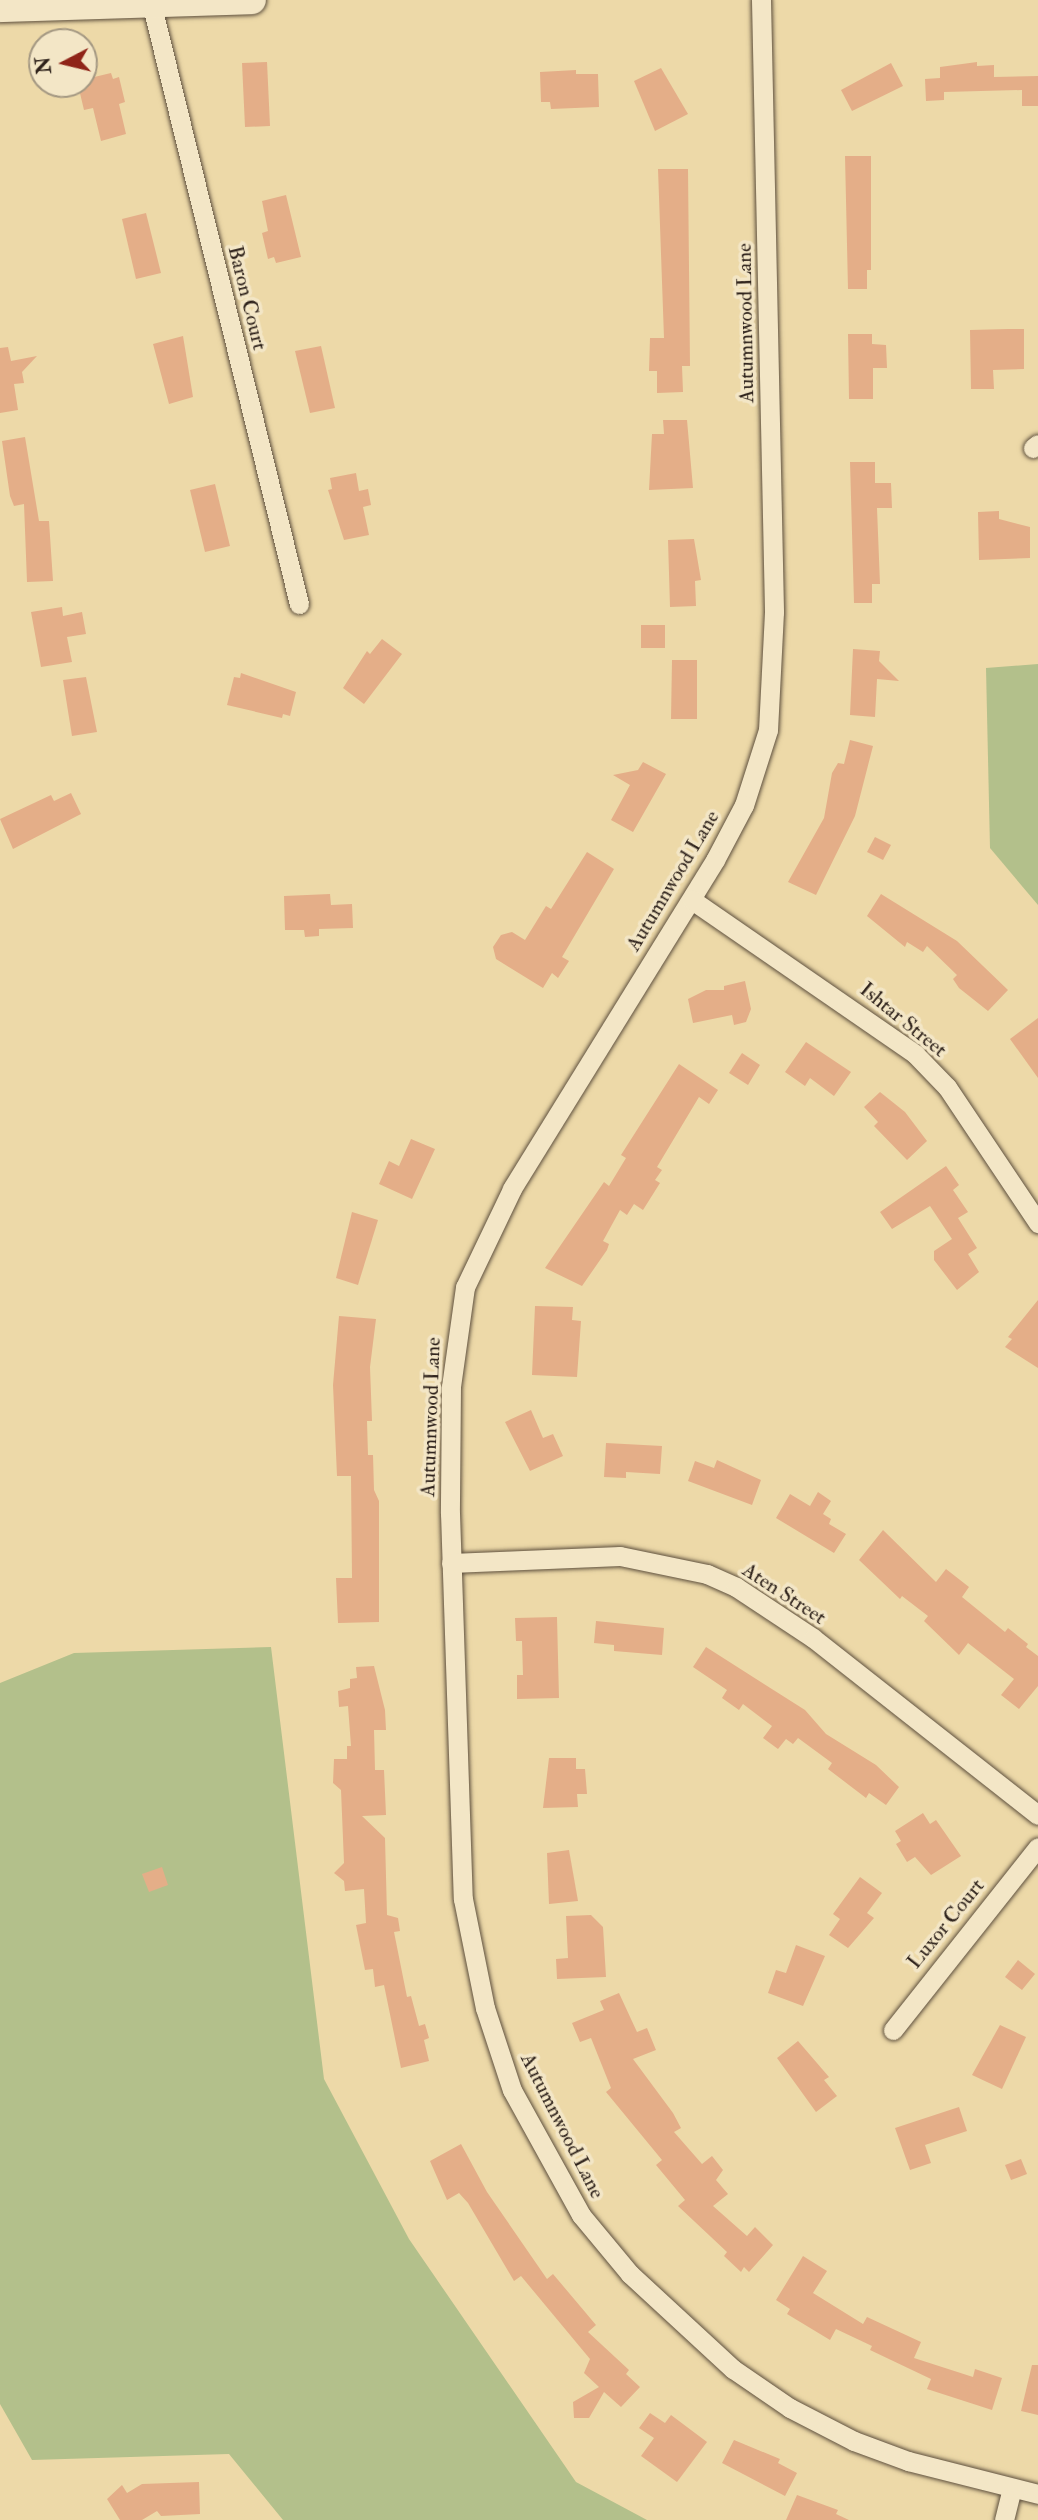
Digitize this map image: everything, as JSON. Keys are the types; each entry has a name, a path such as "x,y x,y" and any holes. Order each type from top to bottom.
{"main road":[{"path":"0,8 253,0"}],"street":[{"name":"Autumnwood Lane","path":"761,0 774,682 763,753 744,805 692,900 512,1189 465,1287 451,1387 451,1563 458,1843 470,1947 512,2090 581,2215 681,2325 790,2408 855,2441 897,2457 1038,2494"},
{"name":"Baron Court","path":"151,2 299,604"},
{"name":"Ishtar Street","path":"692,900 915,1054 947,1087 1038,1223"},
{"name":"Aten Street","path":"451,1563 620,1556 707,1574 736,1587 813,1638 1038,1815"},
{"name":"Luxor Court","path":"893,2030 1038,1847"},
{"path":"1004,2520 1012,2488"}],"green space":[{"path":"1038,664 1038,905 990,848 986,668"},
{"path":"271,1647 324,2079 409,2239 576,2482 647,2520 283,2520 229,2454 32,2460 0,2404 0,1683 74,1653"}],"building":[{"path":"267,62 270,126 245,127 242,63"},
{"path":"977,62 977,66 994,65 994,77 1038,76 1038,106 1022,106 1022,90 944,92 944,100 926,101 925,79 940,78 940,67"},
{"path":"891,63 903,86 852,111 841,90"},
{"path":"661,68 688,114 655,131 634,81"},
{"path":"576,70 576,74 598,74 599,107 551,109 550,102 541,102 540,72"},
{"path":"111,73 113,79 119,77 125,102 119,104 126,134 101,141 93,108 84,110 81,98 98,98 98,76"},
{"path":"845,156 871,156 871,270 867,270 867,289 848,289"},
{"path":"658,169 688,169 690,366 682,366 683,392 657,393 657,371 649,371 650,338 664,338"},
{"path":"286,195 301,257 276,263 274,257 268,259 262,233 268,231 262,201"},
{"path":"146,213 161,273 136,279 122,219"},
{"path":"1024,329 1024,369 993,370 994,389 971,389 970,330"},
{"path":"848,334 872,334 872,344 886,345 887,368 873,368 873,399 849,399"},
{"path":"183,336 193,397 169,404 153,344"},
{"path":"321,346 335,408 310,413 295,351"},
{"path":"8,347 11,361 37,356 22,372 24,383 14,384 18,410 0,413 0,348"},
{"path":"663,420 687,420 693,488 649,490 652,434 664,434"},
{"path":"25,437 39,521 49,521 53,581 27,582 24,504 14,506 10,496 2,441"},
{"path":"850,462 875,462 875,483 891,483 892,508 877,508 880,584 872,584 872,603 854,603"},
{"path":"356,473 359,491 368,489 371,505 363,507 369,535 344,540 328,490 332,489 330,478"},
{"path":"215,484 230,546 205,552 190,490"},
{"path":"999,511 999,519 1030,527 1030,558 979,560 978,512"},
{"path":"694,539 701,580 695,581 696,606 670,607 668,540"},
{"path":"62,607 63,616 82,612 86,634 67,637 72,662 41,667 31,612"},
{"path":"641,625 665,625 665,648 641,648"},
{"path":"382,639 402,654 364,704 343,688 367,651 370,654"},
{"path":"853,649 880,651 879,661 899,681 877,679 875,717 850,715"},
{"path":"672,660 697,660 697,719 671,719"},
{"path":"241,673 296,692 290,716 283,714 282,718 227,705 234,677 240,678"},
{"path":"86,677 97,732 72,736 63,680"},
{"path":"850,740 873,746 855,816 816,895 788,882 824,818 832,773 838,763 844,764"},
{"path":"643,762 666,774 633,832 611,820 630,785 613,775 638,770"},
{"path":"71,793 81,814 13,849 0,819 51,795 54,801"},
{"path":"875,837 891,845 883,860 867,852"},
{"path":"587,852 614,869 562,957 569,961 558,978 552,973 543,988 496,959 493,947 501,935 512,932 525,940 546,906 551,909"},
{"path":"330,894 331,905 352,904 353,928 319,929 319,936 305,937 304,930 285,930 284,896"},
{"path":"881,894 957,941 1008,990 988,1011 959,988 953,979 957,975 927,946 923,952 907,942 905,947 867,916"},
{"path":"745,981 751,1009 746,1022 734,1025 732,1015 693,1023 688,999 706,990 724,990 724,986"},
{"path":"1038,1018 1038,1078 1010,1039"},
{"path":"806,1042 851,1072 834,1096 810,1078 805,1086 785,1072"},
{"path":"742,1053 760,1065 748,1085 729,1073"},
{"path":"679,1064 718,1090 709,1104 699,1097 657,1167 662,1170 655,1180 660,1183 643,1210 634,1204 627,1215 620,1210 603,1241 609,1244 607,1250 582,1286 545,1268 604,1182 609,1186 626,1158 621,1155"},
{"path":"880,1092 905,1112 927,1141 907,1160 874,1126 878,1122 864,1107"},
{"path":"411,1139 435,1149 412,1199 379,1184 389,1161 399,1166"},
{"path":"946,1166 959,1185 953,1190 968,1212 958,1218 977,1248 968,1254 979,1272 957,1290 934,1260 934,1251 952,1239 930,1206 892,1229 880,1212"},
{"path":"352,1212 378,1220 358,1285 336,1278"},
{"path":"1038,1300 1038,1368 1005,1347 1012,1339 1008,1337"},
{"path":"535,1306 573,1307 572,1320 581,1321 577,1377 532,1375"},
{"path":"339,1316 376,1319 370,1367 372,1421 367,1421 368,1455 373,1455 374,1490 379,1501 379,1622 338,1623 336,1578 352,1578 351,1476 337,1476 333,1385"},
{"path":"531,1410 543,1438 553,1434 563,1456 530,1471 505,1422"},
{"path":"606,1443 662,1446 660,1474 626,1472 626,1478 604,1477"},
{"path":"717,1460 761,1480 752,1505 688,1481 695,1461 714,1468"},
{"path":"818,1492 831,1501 823,1514 831,1519 829,1524 846,1534 834,1553 776,1518 790,1494 810,1506"},
{"path":"883,1530 936,1582 946,1569 969,1587 962,1597 1005,1632 1008,1628 1038,1656 1038,1686 1019,1709 1001,1695 1014,1679 968,1643 959,1655 924,1621 928,1616 902,1596 900,1599 859,1560"},
{"path":"557,1617 559,1698 517,1699 517,1675 523,1675 522,1641 516,1641 515,1618"},
{"path":"596,1621 664,1628 662,1655 614,1651 614,1645 594,1643"},
{"path":"706,1647 805,1710 826,1734 876,1765 899,1787 886,1805 869,1793 866,1798 828,1769 832,1763 798,1738 793,1744 786,1739 778,1749 763,1738 772,1726 743,1704 739,1710 722,1698 727,1690 693,1667"},
{"path":"374,1666 385,1710 386,1730 374,1730 375,1770 384,1770 386,1815 362,1816 385,1838 387,1915 398,1918 400,1931 394,1932 407,1997 411,1996 419,2026 425,2024 429,2038 424,2040 429,2061 401,2068 384,1985 375,1987 373,1969 365,1970 356,1925 366,1923 364,1889 345,1891 344,1881 334,1873 344,1863 341,1790 333,1783 334,1759 347,1759 347,1746 351,1746 348,1706 339,1707 338,1691 350,1688 350,1679 357,1678 356,1667"},
{"path":"549,1758 576,1758 576,1769 585,1769 587,1794 577,1794 578,1807 543,1808"},
{"path":"923,1813 930,1824 936,1820 961,1856 931,1875 915,1857 907,1862 896,1844 901,1841 895,1831"},
{"path":"569,1850 578,1901 549,1904 547,1853"},
{"path":"162,1867 168,1885 149,1892 142,1874"},
{"path":"860,1877 882,1893 867,1913 874,1918 848,1948 829,1935 840,1919 833,1914"},
{"path":"591,1915 603,1927 606,1977 557,1979 556,1959 568,1958 566,1916"},
{"path":"796,1945 825,1956 803,2006 768,1993 776,1970 786,1973"},
{"path":"1018,1960 1035,1974 1022,1990 1005,1977"},
{"path":"619,1993 637,2032 647,2028 656,2050 633,2059 673,2113 681,2128 674,2132 702,2164 712,2156 723,2170 716,2180 728,2194 713,2206 747,2236 755,2227 773,2245 749,2272 744,2267 741,2272 724,2256 727,2252 678,2206 685,2200 656,2165 662,2160 606,2092 611,2088 591,2038 580,2042 572,2023 604,2010 600,2001"},
{"path":"1000,2025 1026,2037 1002,2089 972,2075"},
{"path":"798,2041 829,2077 824,2080 837,2096 816,2112 777,2058"},
{"path":"959,2107 967,2131 925,2145 931,2163 910,2170 895,2128"},
{"path":"461,2144 487,2192 547,2279 553,2274 596,2325 588,2332 629,2370 626,2374 640,2387 621,2407 604,2392 589,2418 574,2418 573,2402 599,2387 584,2373 590,2359 521,2276 514,2281 468,2203 459,2193 447,2200 430,2161"},
{"path":"1021,2159 1027,2174 1011,2180 1005,2165"},
{"path":"803,2256 827,2271 813,2293 863,2324 867,2317 921,2342 914,2358 973,2377 975,2369 1002,2378 992,2410 927,2389 931,2379 870,2350 872,2346 836,2329 830,2340 787,2314 790,2309 776,2300"},
{"path":"1032,2365 1038,2365 1038,2415 1021,2411"},
{"path":"650,2413 665,2423 671,2415 707,2442 677,2482 641,2456 654,2438 639,2428"},
{"path":"734,2440 780,2459 778,2463 797,2473 785,2496 722,2463"},
{"path":"199,2482 200,2514 161,2516 157,2511 142,2520 120,2520 107,2499 122,2485 127,2493 142,2484"},
{"path":"797,2495 838,2510 836,2514 849,2520 786,2520"}]}
